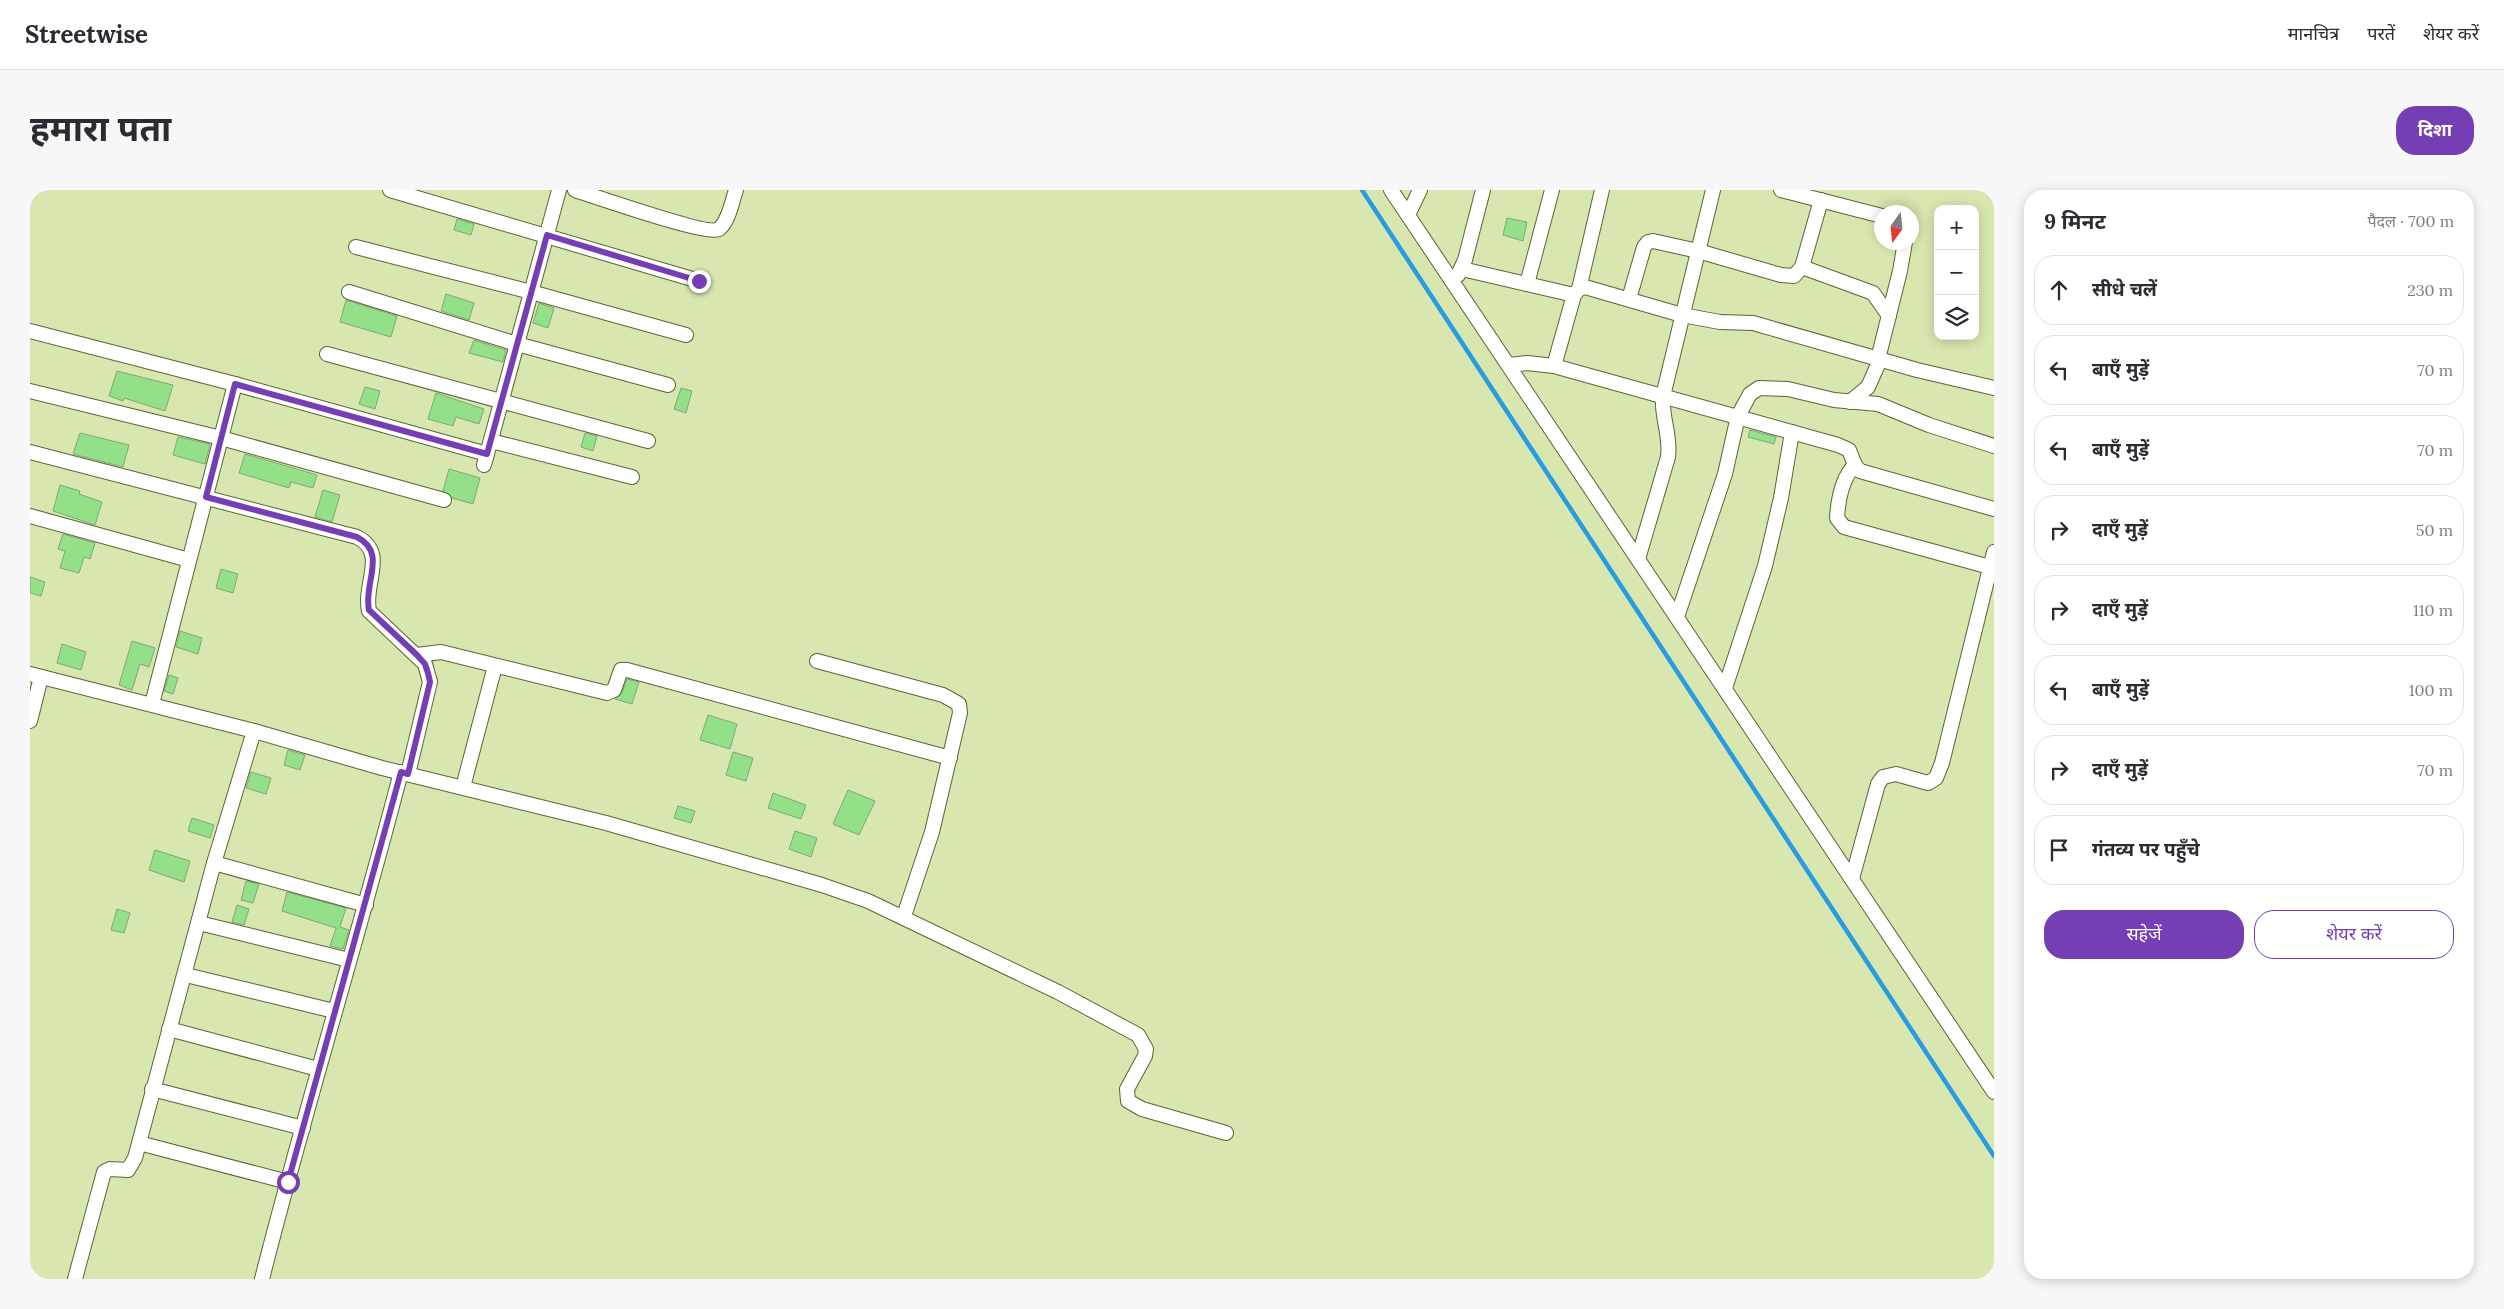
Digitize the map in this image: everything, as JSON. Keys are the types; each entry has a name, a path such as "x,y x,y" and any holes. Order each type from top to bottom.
{"street":[{"path":"390,190 699,281"},
{"path":"488,453 501,399 559,190"},
{"path":"575,190 688,226 713,230 719,229 725,220 733,191"},
{"path":"1391,190 1994,1092"},
{"path":"1408,215 1420,190"},
{"path":"1454,283 1462,269 1483,190"},
{"path":"1527,284 1552,190"},
{"path":"1554,366 1577,292 1602,190"},
{"path":"1638,559 1656,503 1669,451 1669,434 1662,409 1663,396 1713,190"},
{"path":"1781,190 1874,214"},
{"path":"1629,299 1644,246 1648,242 1659,241 1789,277 1794,276 1802,267 1821,200"},
{"path":"356,247 531,292 686,336"},
{"path":"1850,402 1868,386 1879,360 1903,250"},
{"path":"1802,267 1873,292 1889,316"},
{"path":"1462,269 1527,284 1577,292 1593,288 1682,315 1720,322 1754,323 1879,360 1994,388"},
{"path":"349,292 517,344 668,385"},
{"path":"30,332 235,384 488,453 632,477"},
{"path":"327,354 501,399 648,441"},
{"path":"1509,365 1554,366 1846,447 1851,453 1855,466 1866,473 1994,509"},
{"path":"152,704 235,384"},
{"path":"1677,617 1725,474 1738,416 1750,394 1759,388 1788,389 1850,402 1878,404 1929,425 1994,446"},
{"path":"30,391 221,438 444,500"},
{"path":"1725,688 1765,566 1782,498 1792,432"},
{"path":"30,452 357,537 366,542 374,556 367,594 369,610 425,664 430,682 334,1011 262,1279"},
{"path":"1855,466 1845,479 1837,512 1837,518 1844,527 1990,567"},
{"path":"30,516 189,560"},
{"path":"1852,879 1878,784 1883,777 1896,774 1928,782 1936,778 1942,763 1994,552"},
{"path":"417,655 441,652 608,693 614,690 621,670 631,670 950,758"},
{"path":"817,661 943,695 959,704 960,714 932,832 904,916"},
{"path":"463,787 495,666"},
{"path":"30,721 36,676 152,704 404,773 606,823 822,885 904,916 1074,1000 1138,1035 1146,1049 1145,1056 1127,1089 1128,1101 1142,1109 1226,1133"},
{"path":"75,1279 104,1172 110,1169 128,1170 133,1164 152,1089 186,975 214,863 254,731"},
{"path":"214,863 366,905"},
{"path":"199,923 349,960"},
{"path":"186,975 334,1011"},
{"path":"169,1029 318,1069"},
{"path":"152,1089 303,1128"},
{"path":"139,1143 288,1182"}],"building":[{"path":"1507,218 1527,222 1523,241 1503,235"},
{"path":"457,219 474,224 471,235 454,230"},
{"path":"446,294 474,303 469,320 441,311"},
{"path":"346,300 397,316 391,337 340,322"},
{"path":"539,303 554,308 548,328 533,323"},
{"path":"474,340 506,350 503,362 469,353"},
{"path":"117,371 173,385 165,411 124,398 123,401 109,396"},
{"path":"365,387 380,391 375,409 359,404"},
{"path":"681,388 692,391 686,413 674,409"},
{"path":"436,393 484,409 479,424 456,417 453,426 428,419"},
{"path":"1750,430 1776,437 1774,444 1748,437"},
{"path":"80,433 129,445 123,467 73,454"},
{"path":"585,433 597,436 593,451 581,447"},
{"path":"178,437 210,444 205,464 173,455"},
{"path":"245,454 317,475 313,488 291,482 289,488 239,473"},
{"path":"449,469 480,478 473,504 452,498 443,491"},
{"path":"60,485 80,491 79,494 102,502 95,525 53,511"},
{"path":"323,490 340,495 332,522 315,517"},
{"path":"63,534 95,543 90,559 84,557 79,573 60,568 65,551 58,549"},
{"path":"221,569 238,574 233,593 216,588"},
{"path":"30,577 45,582 41,596 30,593"},
{"path":"180,631 202,638 198,654 176,647"},
{"path":"132,641 155,648 149,667 140,664 132,690 119,685"},
{"path":"62,644 86,652 81,670 57,663"},
{"path":"169,675 178,678 173,694 164,691"},
{"path":"627,679 639,682 632,704 615,699 622,693"},
{"path":"708,715 737,724 730,749 700,740"},
{"path":"288,750 305,755 300,770 284,765"},
{"path":"733,752 753,758 746,781 726,775"},
{"path":"251,772 271,778 266,794 246,788"},
{"path":"848,790 875,801 859,835 833,824"},
{"path":"773,793 806,805 801,819 768,808"},
{"path":"678,806 695,811 691,823 674,818"},
{"path":"192,818 214,825 210,838 188,831"},
{"path":"795,831 817,838 811,857 789,849"},
{"path":"155,850 190,861 184,882 149,870"},
{"path":"246,881 259,884 253,903 241,900"},
{"path":"287,892 346,908 340,927 349,930 343,949 330,946 336,928 282,911"},
{"path":"237,905 249,909 244,925 232,922"},
{"path":"117,909 130,913 124,933 111,930"}],"waterway":[{"path":"1362,190 1994,1156"}],"route":[{"path":"288,1182 334,1011 374,879 401,772 408,774 430,682 425,664 369,610 367,594 374,556 373,551 366,542 357,537 206,497 235,384 487,454 547,235 699,281"}]}
